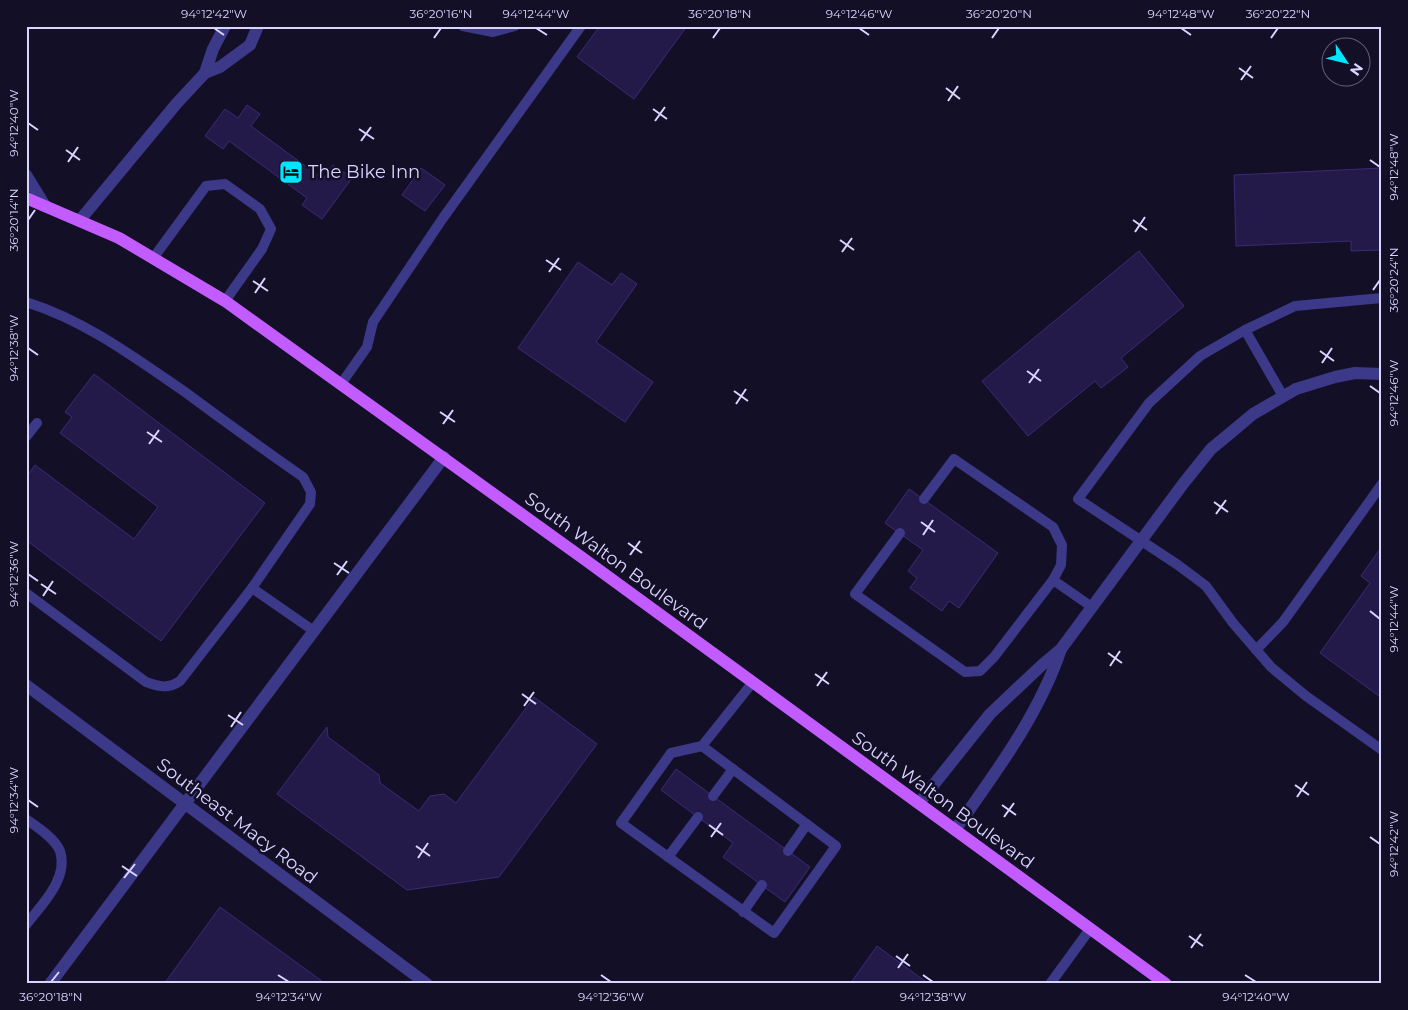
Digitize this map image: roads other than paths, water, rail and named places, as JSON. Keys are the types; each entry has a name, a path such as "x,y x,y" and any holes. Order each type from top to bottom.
{"main road":[{"name":"South Walton Boulevard","path":"26,198 119,238 154,257 225,301 444,457 1166,984"}],"street":[{"path":"80,220 177,103 205,73 213,49 225,26"},
{"path":"205,73 220,67 250,45 258,26"},
{"path":"26,175 45,206"},
{"path":"919,803 990,714 1061,649 1183,484 1212,449 1254,414 1296,389 1355,373 1382,374"},
{"path":"50,984 444,457"},
{"path":"955,830 1029,719 1053,674 1061,649"},
{"name":"Southeast Macy Road","path":"26,685 427,984"}],"lane":[{"path":"463,26 493,32 515,26"},
{"path":"341,384 367,347 373,322 443,218 581,26"},
{"path":"154,257 206,186 225,184 260,209 271,229 262,248 225,301"},
{"path":"1382,298 1294,306 1245,330 1200,356 1149,404 1078,499 1178,564 1206,586 1233,623 1271,667 1306,696 1382,750"},
{"path":"26,302 67,317 122,348 303,477 310,492 310,504 252,588 180,681 171,687 159,687 146,682 26,593"},
{"path":"1245,330 1283,396"},
{"path":"26,437 36,424"},
{"path":"900,533 855,594 965,672 980,671 994,657 1053,580 1061,565 1062,545 1053,527 954,459 924,499"},
{"path":"1256,650 1283,622 1382,484"},
{"path":"1053,580 1092,607"},
{"path":"252,588 314,630"},
{"path":"702,746 836,846 774,933 622,823 670,753 702,746 753,682"},
{"path":"713,796 733,769"},
{"path":"668,857 698,817"},
{"path":"26,819 47,834 59,850 62,870 53,888 26,925"},
{"path":"788,851 807,824"},
{"path":"743,912 762,885"},
{"path":"1050,984 1090,928"}],"place":[{"name":"The Bike Inn","path":"291,172"}]}
